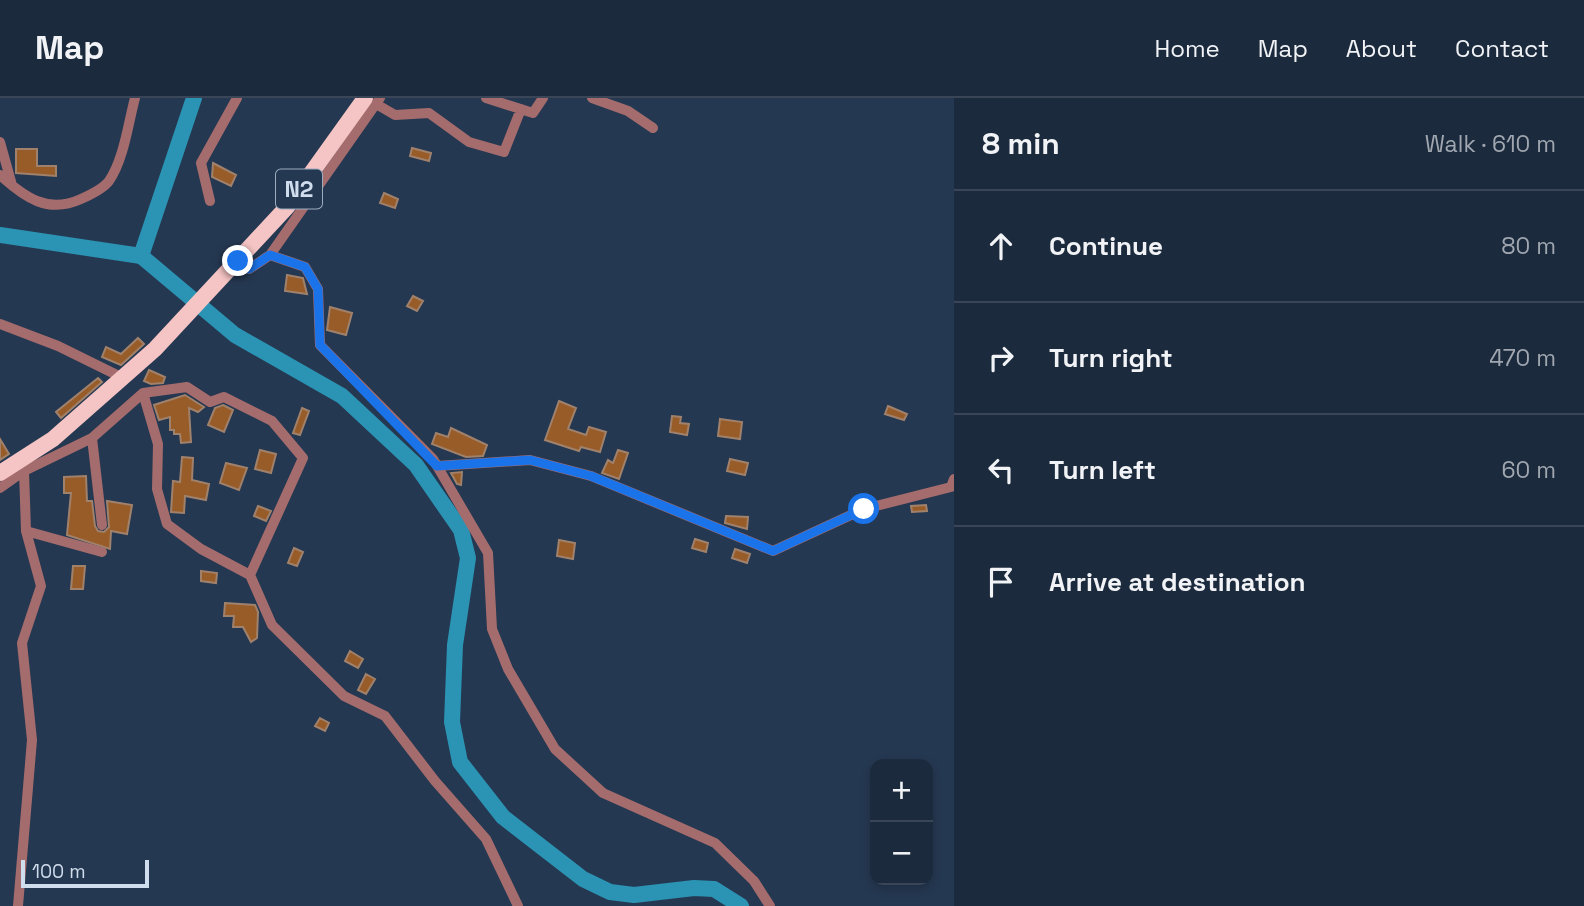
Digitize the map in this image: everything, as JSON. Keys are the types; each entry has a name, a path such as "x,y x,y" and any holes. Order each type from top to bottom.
{"highway":[{"name":"N2","path":"0,484 155,349 287,206 374,100"}],"street":[{"path":"0,175 25,197 48,206 68,205 93,193 108,182 135,98"},
{"path":"210,201 201,163 237,98"},
{"path":"486,98 533,113 543,98"},
{"path":"592,98 628,111 653,128"},
{"path":"238,261 249,269 270,255 374,100 395,115 429,113 469,142 504,152 521,110"},
{"path":"0,142 12,186"},
{"path":"270,255 305,267 318,289 320,345 437,466 488,552 492,629 508,669 555,749 603,793 715,843 754,881 770,906"},
{"path":"0,324 58,346 121,377"},
{"path":"0,484 92,438 143,393 187,387 210,402 224,397 272,421 303,458 250,575"},
{"path":"143,393 158,444 157,489 167,524 201,550 250,575 272,625 344,696 385,716 435,781 486,839 518,906"},
{"path":"92,438 102,525"},
{"path":"437,466 530,460 591,476 773,551 864,509 951,487 954,479"},
{"path":"18,906 32,740 22,643 41,586 26,531 24,471"},
{"path":"26,531 102,552"}],"building":[{"path":"412,148 431,153 429,161 410,156"},
{"path":"16,149 37,149 37,166 56,166 56,176 16,173"},
{"path":"213,163 236,175 231,186 212,177"},
{"path":"384,193 398,199 395,208 380,203"},
{"path":"287,275 303,278 307,294 285,291"},
{"path":"413,296 423,301 417,311 407,306"},
{"path":"330,307 352,313 346,335 327,330"},
{"path":"138,338 144,344 121,365 102,357 106,347 121,354"},
{"path":"149,370 165,377 163,383 151,384 144,381"},
{"path":"98,378 102,382 61,418 56,412"},
{"path":"185,395 204,407 198,412 189,408 191,442 181,443 180,434 174,434 174,430 170,430 170,417 159,420 154,405"},
{"path":"559,401 576,408 568,429 586,435 589,427 606,432 600,452 581,447 579,451 545,440"},
{"path":"223,405 233,410 224,432 208,425 215,408"},
{"path":"888,406 907,414 904,420 885,414"},
{"path":"302,408 309,411 300,435 293,433"},
{"path":"672,416 681,417 680,423 689,424 687,435 670,432"},
{"path":"720,419 742,422 740,439 718,436"},
{"path":"451,428 487,445 483,456 466,457 432,444 436,433 448,437"},
{"path":"0,439 9,454 0,460"},
{"path":"260,450 276,454 271,473 255,469"},
{"path":"618,450 628,453 619,479 602,473 608,460 613,463"},
{"path":"182,457 193,458 192,480 209,484 206,500 185,496 184,513 171,512 173,481 180,482"},
{"path":"730,459 748,463 745,475 727,471"},
{"path":"226,463 247,468 239,490 220,483"},
{"path":"462,472 461,485 457,484 451,473"},
{"path":"86,476 87,501 92,501 98,531 104,532 109,527 107,501 132,505 127,534 111,531 110,549 67,535 71,493 64,493 64,477"},
{"path":"926,505 927,511 912,512 911,506"},
{"path":"258,506 271,511 266,521 254,516"},
{"path":"726,516 748,517 747,529 725,523"},
{"path":"695,539 708,543 706,552 692,548"},
{"path":"559,540 575,543 573,559 557,556"},
{"path":"294,548 303,552 297,566 288,563"},
{"path":"735,549 750,554 747,563 732,558"},
{"path":"73,566 85,566 83,589 71,589"},
{"path":"201,571 217,573 216,583 201,581"},
{"path":"225,603 255,605 258,612 257,638 251,642 243,627 233,627 234,616 224,616"},
{"path":"350,651 363,659 358,668 345,661"},
{"path":"366,674 375,679 366,694 358,690"},
{"path":"320,718 329,723 325,731 315,726"}],"waterway":[{"path":"141,256 194,98"},
{"path":"0,235 141,256"},
{"path":"141,256 235,335 342,396 416,465 461,530 468,558 455,645 452,722 460,762 503,817 583,879 610,892 634,895 694,888 714,889 741,906"}],"route":[{"path":"238,261 249,269 270,255 305,267 318,289 320,345 437,466 530,460 591,476 773,551 864,509"}]}
